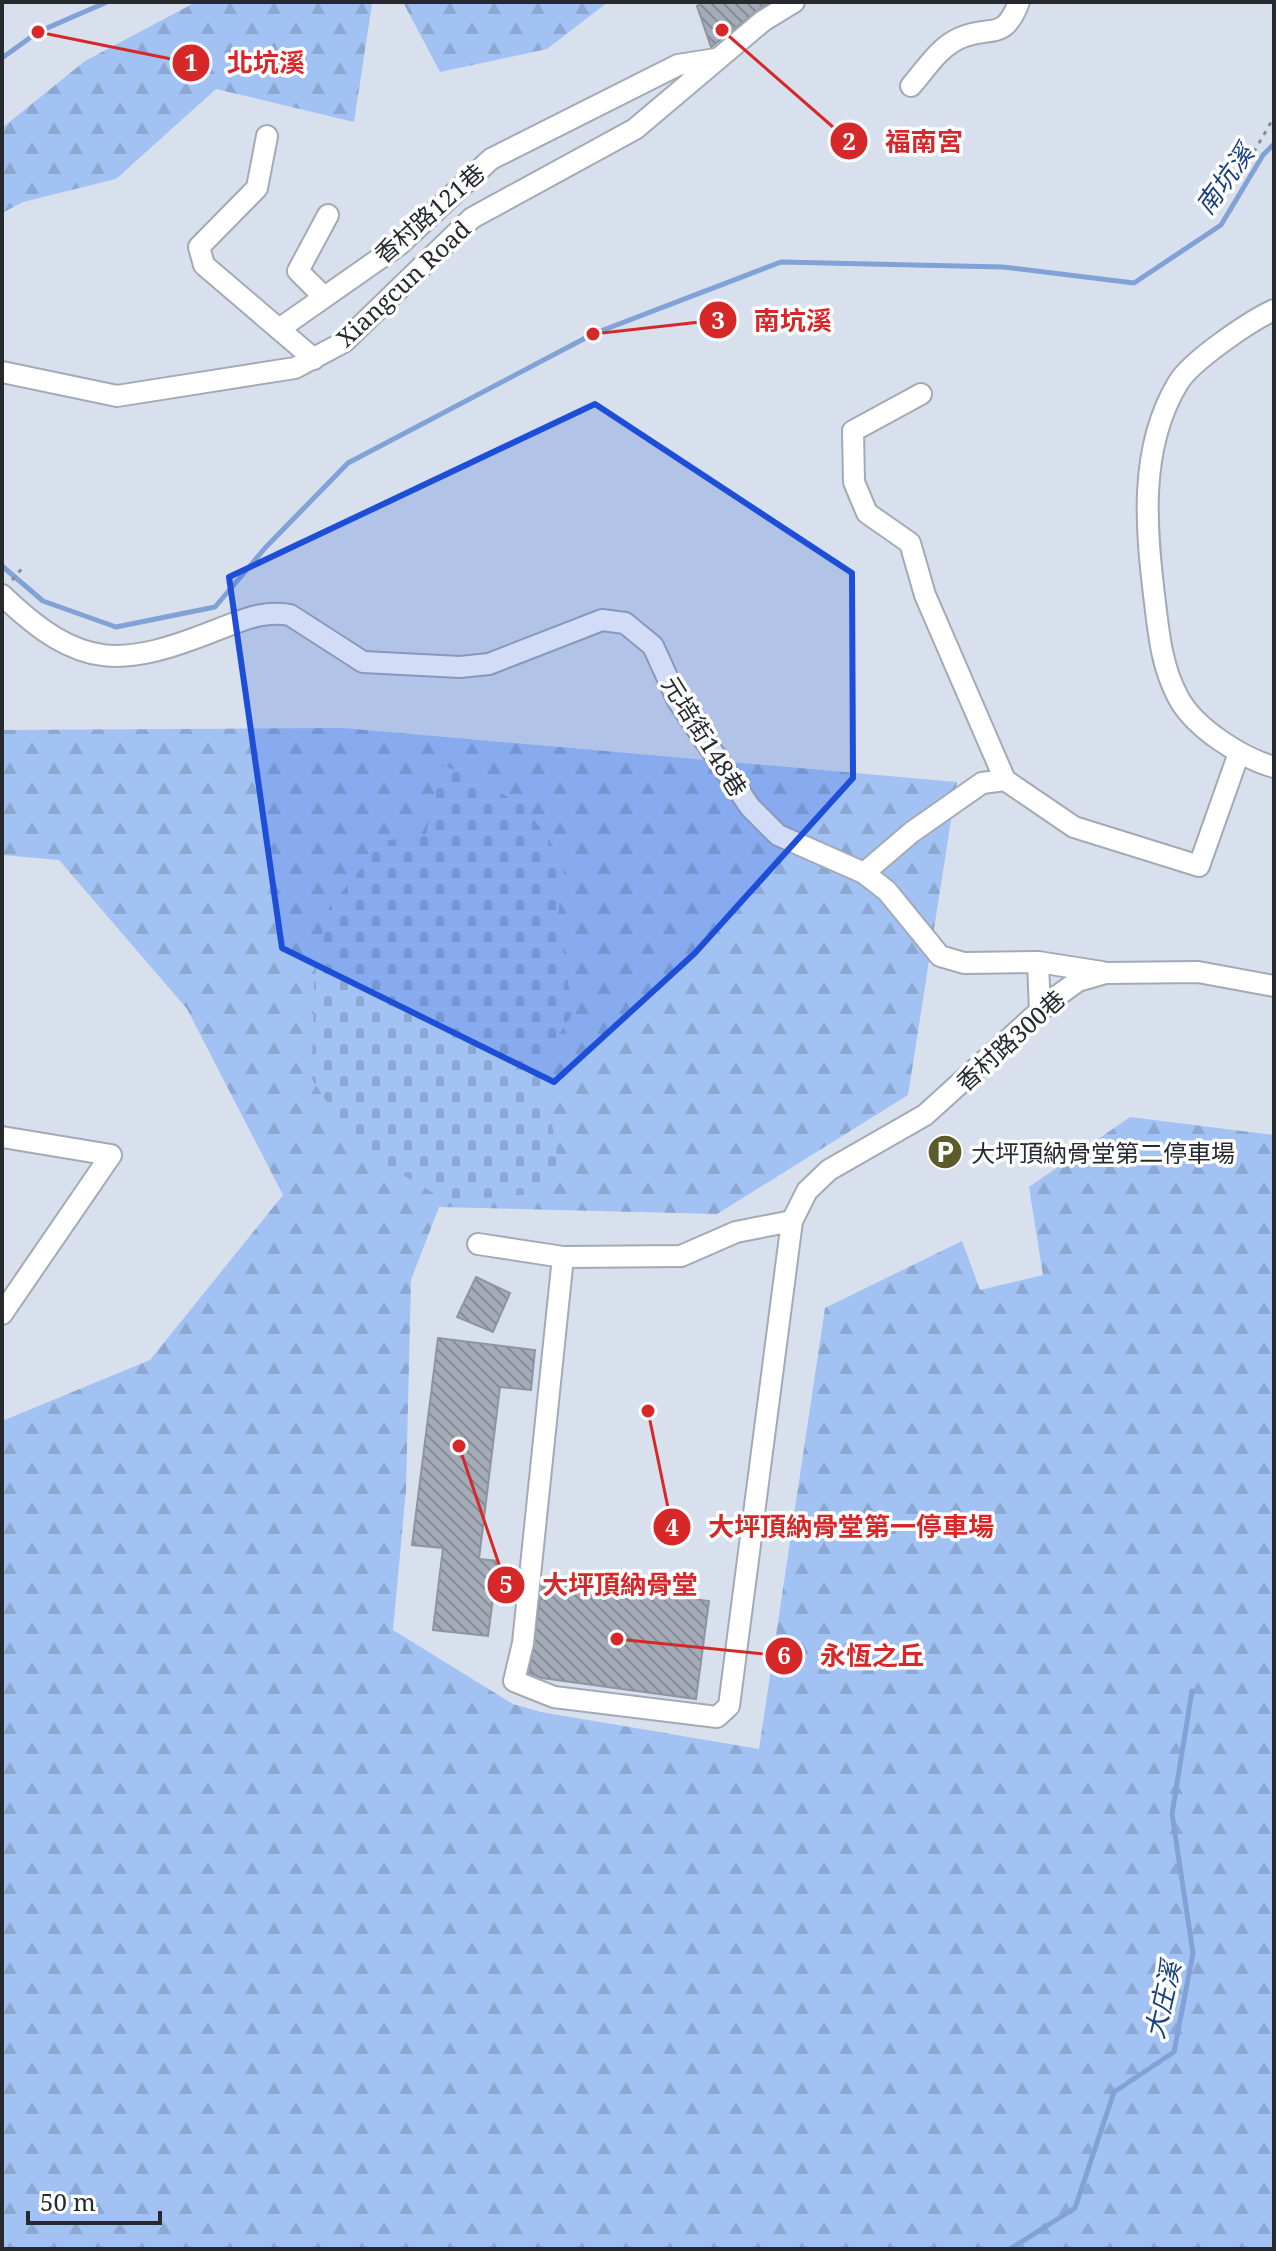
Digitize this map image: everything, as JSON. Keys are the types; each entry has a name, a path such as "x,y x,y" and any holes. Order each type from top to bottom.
{"street":[{"name":"Xiangcun Road","path":"2,372 117,396 267,375 314,359 344,342 472,218 635,129 763,21 794,2"},
{"path":"911,86 941,50 962,37 999,31 1010,24 1019,2"},
{"name":"香村路121巷","path":"279,329 399,245 491,159 678,65 720,58"},
{"path":"267,136 257,188 199,247 204,265 314,359"},
{"path":"324,297 298,271 328,215"},
{"path":"1274,310 1200,357 1178,382 1156,434 1146,531 1162,657 1179,700 1212,734 1248,760 1274,767"},
{"path":"921,394 853,431 854,482 867,513 910,543 925,595 1005,780 1074,827 1199,866 1239,753"},
{"name":"元培街148巷","path":"4,590 35,627 73,649 137,657 254,615 277,612 290,615 363,662 460,667 489,664 602,620 625,623 653,646 678,701 750,807 778,835 864,873 887,891 940,956 964,963 1038,962 1106,973"},
{"path":"864,873 912,832 982,783 1005,780"},
{"path":"1038,962 1040,1011"},
{"name":"香村路300巷","path":"792,1221 807,1191 829,1170 925,1115 1040,1011 1078,981 1106,973 1198,972 1274,986"},
{"path":"2,1137 111,1155 2,1314"},
{"path":"478,1244 563,1257 681,1256 736,1232 792,1221 729,1706 717,1717 554,1697 514,1681 523,1643 563,1257"}],"path":[{"path":"1239,178 1274,117"},
{"path":"4,590 25,565"}],"highlighted area":[{"path":"595,404 852,573 853,778 695,953 554,1082 282,948 229,577"}],"green space":[{"path":"196,2 608,2 547,49 440,72 404,4 372,4 354,122 216,89 116,179 23,202 2,213 2,128 85,61"},
{"path":"343,728 957,782 908,1095 717,1214 439,1207 411,1280 406,1490 393,1630 513,1704 541,1712 759,1749 825,1308 962,1241 980,1290 1043,1275 1029,1187 1130,1117 1274,1135 1274,2249 2,2249 2,1421 150,1360 283,1195 187,1009 59,860 2,855 2,730"},
{"path":"442,764 524,805 565,863 558,916 573,1013 542,1060 558,1162 533,1194 447,1201 357,1148 312,1079 314,984 326,912 383,841 426,835"}],"building":[{"path":"704,2 769,2 711,47 697,6"},
{"path":"476,1277 510,1293 493,1332 457,1317"},
{"path":"438,1338 535,1350 531,1390 500,1387 479,1559 498,1561 488,1636 433,1630 443,1548 412,1545"},
{"path":"543,1579 709,1601 696,1699 542,1678 529,1673"}],"waterway":[{"path":"2,58 38,32 107,2"},
{"name":"南坑溪","path":"2,566 43,601 116,627 215,607 266,547 348,463 593,334 781,262 1003,267 1134,283 1221,225 1263,155 1274,144"},
{"name":"大庄溪","path":"1010,2249 1075,2208 1114,2092 1174,2052 1193,1953 1172,1814 1192,1691"}],"place":[{"name":"福南宮","path":"722,30"},
{"name":"北坑溪","path":"38,32"},
{"name":"南坑溪","path":"593,334"},
{"name":"大坪頂納骨堂第二停車場","path":"945,1152"},
{"name":"大坪頂納骨堂第一停車場","path":"648,1411"},
{"name":"大坪頂納骨堂","path":"459,1446"},
{"name":"永恆之丘","path":"617,1639"}]}
